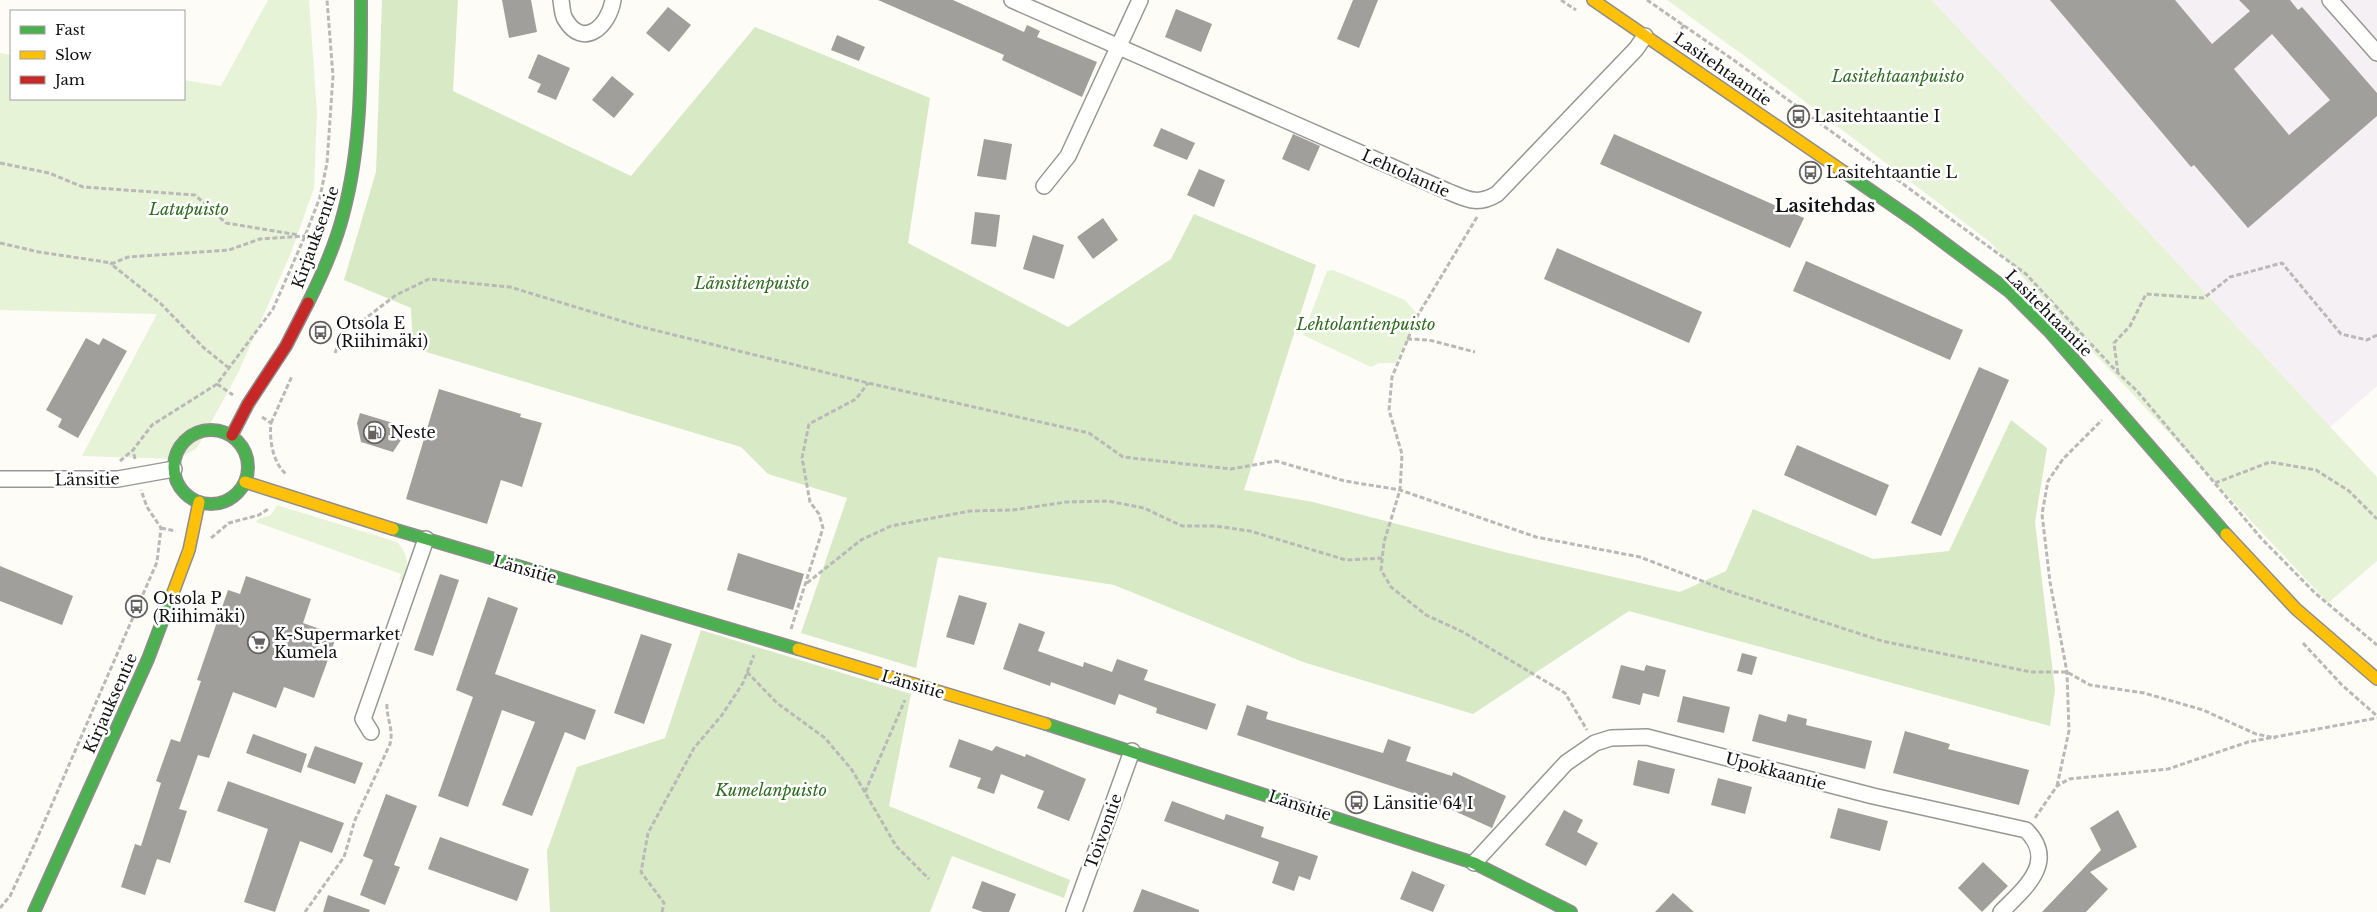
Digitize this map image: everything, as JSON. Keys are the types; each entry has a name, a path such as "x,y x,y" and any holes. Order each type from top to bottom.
{"street":[{"name":"Kirjauksentie","path":"232,435 246,405 282,353 317,285 339,228 352,186 360,106 361,0"},
{"path":"561,0 564,18 575,32 584,35 593,33 600,26 608,16 612,0"},
{"name":"Lehtolantie","path":"1012,0 1467,199 1486,201"},
{"path":"1044,186 1068,156 1140,0"},
{"name":"Lasitehtaantie","path":"1593,0 1915,221 2010,292 2049,331 2240,551 2296,609 2377,678"},
{"path":"2330,0 2377,53"},
{"path":"1486,201 1497,194 1636,49 1645,36"},
{"path":"215,430 232,435 246,453 249,465 245,482 235,496 224,502 213,504 199,502 182,490 176,480 174,469 175,457 187,438 198,432 215,430"},
{"name":"Länsitie","path":"0,479 118,479 174,469"},
{"name":"Länsitie","path":"245,482 426,539 912,683 1418,843 1474,863 1571,912"},
{"name":"Kirjauksentie","path":"34,912 155,641 188,550 199,502"},
{"path":"371,732 363,719 426,539"},
{"name":"Upokkaantie","path":"1474,863 1566,763 1595,743 1611,738 1647,737 1873,796 2026,830"},
{"name":"Toivontie","path":"1074,912 1132,751"},
{"path":"2000,912 2029,882 2036,870 2039,858 2038,848 2034,838 2026,830"}],"path":[{"path":"1561,0 1578,11"},
{"path":"0,163 49,173 83,186 195,195 226,223 305,236 260,239 230,250 128,257 112,263 38,252 0,243"},
{"path":"1486,201 1418,315 1392,377 1389,410 1402,454 1400,490 1384,542 1381,570 1391,587 1426,615 1463,632 1565,693 1595,743"},
{"path":"112,263 160,303 204,348 229,368"},
{"path":"2118,374 2114,343 2130,326 2146,294 2204,298 2230,277 2282,263 2341,334 2367,340 2377,335"},
{"path":"335,353 346,328 358,324 396,295 430,279 510,287 638,326 868,383 1088,433 1123,458 1231,469 1276,461 1345,481 1400,490 1536,537 1640,557 1728,591 1882,641 2031,672 2067,672 2090,685 2144,693 2203,710 2256,734 2276,738"},
{"path":"1407,339 1429,340 1475,352"},
{"path":"289,477 278,467 269,436 271,423 294,370"},
{"path":"786,646 823,528 819,514 810,502 802,458 809,424 856,399 868,383"},
{"path":"217,384 271,423"},
{"path":"2026,830 2056,786 2069,731 2067,672 2050,582 2042,514 2048,481 2063,460 2116,407 2137,391"},
{"path":"2214,483 2270,462 2316,470 2349,491 2377,518"},
{"path":"807,583 861,540 891,526 970,511 1013,510 1066,502 1108,501 1144,508 1182,526 1215,526 1250,530 1346,560 1382,558"},
{"path":"662,912 664,903 641,872 648,833 694,748 722,715 743,682 759,638"},
{"path":"2300,638 2342,685 2377,717"},
{"path":"748,672 777,703 826,738 852,770 896,846 929,879"},
{"path":"865,792 912,683"},
{"path":"2056,786 2069,779 2168,769 2248,742 2377,717"},
{"path":"305,912 344,857 355,820 380,764"}],"shaded area":[{"path":"1932,0 2377,0 2377,386 2330,427"}],"green space":[{"name":"Latupuisto","path":"268,0 309,0 317,112 314,188 291,253 238,373 197,448 178,459 82,456 157,314 0,310 0,53 10,55 10,100 185,100 185,80 221,86"},
{"name":"Länsitienpuisto","path":"382,0 458,0 453,91 631,176 755,27 930,98 908,243 1068,327 1171,259 1194,214 1316,265 1244,490 1313,502 1508,553 1680,592 1726,571 1753,509 1873,559 1949,551 2011,420 2047,448 2035,522 2055,690 2050,726 1629,611 1473,714 1303,662 1114,585 938,557 916,668 801,633 847,498 768,474 741,447 413,348 411,308 344,280 376,172"},
{"name":"Lasitehtaanpuisto","path":"1667,0 1932,0 2377,477 2377,561 2328,603 1990,242 1750,60"},
{"name":"Lehtolantienpuisto","path":"1333,270 1405,300 1418,315 1396,363 1379,363 1371,367 1303,335 1327,271"},
{"path":"277,505 397,542 404,551 407,561 403,581 399,580 401,574 256,522 258,519 271,515"},
{"name":"Kumelanpuisto","path":"701,630 911,694 889,806 1070,880 1064,898 952,856 930,912 550,912 547,851 577,767 665,738"}],"building":[{"path":"502,0 531,0 537,32 509,38"},
{"path":"878,0 953,0 1024,32 1027,25 1040,31 1037,37 1097,62 1082,97 1002,60 1004,55"},
{"path":"1353,0 1378,0 1359,48 1337,39"},
{"path":"2050,0 2175,0 2212,44 2250,11 2239,0 2290,0 2298,10 2302,7 2377,93 2377,116 2248,228 2194,165 2191,167","holes":["2272,34 2330,100 2289,135 2234,69"]},
{"path":"668,7 691,25 669,52 646,33"},
{"path":"1176,9 1212,24 1201,52 1165,37"},
{"path":"837,35 865,47 859,61 831,50"},
{"path":"538,54 570,68 556,100 537,92 541,84 528,78"},
{"path":"612,76 634,94 614,118 592,100"},
{"path":"1161,128 1195,143 1187,160 1153,146"},
{"path":"1293,134 1320,146 1309,171 1282,159"},
{"path":"1614,134 1804,218 1790,248 1600,164"},
{"path":"984,139 1012,144 1006,180 977,176"},
{"path":"1199,169 1225,180 1214,207 1187,195"},
{"path":"975,212 1000,215 996,247 971,244"},
{"path":"1103,218 1118,240 1093,259 1077,237"},
{"path":"1033,235 1064,245 1054,279 1023,269"},
{"path":"1557,248 1702,312 1689,343 1544,279"},
{"path":"1806,261 1963,330 1950,360 1793,291"},
{"path":"86,338 99,345 103,338 127,351 78,438 58,427 62,419 46,410"},
{"path":"1979,367 2009,380 1941,536 1911,523"},
{"path":"439,389 521,414 520,417 542,423 522,487 501,480 487,524 406,499"},
{"path":"360,413 393,423 396,435 403,437 393,452 361,442 357,423"},
{"path":"1797,445 1889,485 1876,516 1784,475"},
{"path":"738,553 804,574 793,610 727,590"},
{"path":"0,566 73,596 62,625 0,601"},
{"path":"440,574 459,580 433,656 414,650"},
{"path":"246,576 311,599 303,623 337,635 314,698 284,687 276,708 233,692 209,758 198,755 179,809 187,811 170,863 157,859 145,895 121,887 135,844 141,846 161,783 156,781 171,739 180,742 201,681 197,680 228,590 240,594"},
{"path":"959,595 987,603 974,645 946,637"},
{"path":"488,597 518,608 495,674 596,710 585,740 565,732 532,816 502,805 535,722 502,710 468,807 438,796 473,697 456,690"},
{"path":"1019,623 1045,632 1038,651 1083,667 1084,662 1112,672 1117,659 1148,670 1144,680 1216,704 1207,730 1156,713 1157,708 1119,694 1115,705 1051,682 1050,686 1003,669"},
{"path":"641,634 672,644 644,724 614,713"},
{"path":"1742,653 1757,657 1752,675 1737,671"},
{"path":"1621,665 1644,671 1646,665 1666,670 1659,697 1643,693 1640,705 1612,698"},
{"path":"1683,696 1730,707 1724,733 1677,722"},
{"path":"1247,705 1268,712 1266,719 1383,753 1388,739 1411,747 1406,761 1452,776 1453,772 1506,796 1492,828 1439,804 1440,802 1237,735"},
{"path":"1759,714 1786,722 1788,714 1807,719 1806,725 1872,741 1865,769 1752,741"},
{"path":"1905,731 1950,744 1948,749 2029,770 2019,805 1893,773"},
{"path":"253,734 307,754 301,773 246,753"},
{"path":"959,739 992,751 996,746 1025,757 1026,754 1086,779 1069,821 1037,808 1044,791 1001,774 994,794 977,788 981,778 949,767"},
{"path":"315,746 363,763 355,784 307,767"},
{"path":"1638,760 1675,769 1669,794 1633,785"},
{"path":"1718,778 1752,787 1745,814 1711,805"},
{"path":"228,781 344,823 332,853 300,841 275,912 244,902 268,829 217,811"},
{"path":"386,794 417,806 394,865 400,867 385,905 360,895 373,860 363,856"},
{"path":"1172,801 1224,820 1226,814 1264,827 1261,837 1318,856 1310,880 1299,876 1294,891 1272,883 1279,862 1164,821"},
{"path":"1838,808 1888,821 1880,851 1830,838"},
{"path":"1564,810 1583,820 1577,832 1598,843 1586,866 1545,845"},
{"path":"2118,810 2137,847 2090,872 2108,889 2086,912 2042,912 2101,850 2090,828"},
{"path":"440,837 529,869 517,901 428,869"},
{"path":"1983,862 2008,886 1982,912 1958,888"},
{"path":"1412,871 1445,885 1433,912 1400,899"},
{"path":"982,881 1016,894 1009,912 983,912 972,908"},
{"path":"1142,889 1199,910 1199,912 1133,912"},
{"path":"1673,893 1694,912 1655,912"},
{"path":"328,895 370,910 369,912 323,912"}],"traffic: fast":[{"path":"308,303 340,227 354,162 359,108 361,0"},
{"path":"1844,172 1915,221 2010,292 2049,331 2226,534"},
{"path":"204,430 218,430 232,436 242,446 248,460 248,467 248,474 242,488 232,498 218,504 204,504 190,498 180,488 174,474 174,460 180,446 190,436 204,430"},
{"path":"393,529 798,649"},
{"path":"34,912 148,659 171,598"},
{"path":"1046,724 1474,863 1571,912"}],"traffic: slow":[{"path":"1593,0 1844,172"},
{"path":"245,482 393,529"},
{"path":"171,598 189,550 199,502"},
{"path":"2226,534 2296,609 2377,679"},
{"path":"798,649 1046,724"}],"traffic: jam":[{"path":"232,435 248,404 286,346 308,303"}],"place":[{"name":"Lasitehtaantie I","path":"1798,116"},
{"name":"Lasitehtaantie L","path":"1810,172"},
{"name":"Otsola E (Riihimäki)","path":"320,332"},
{"name":"Neste","path":"374,432"},
{"name":"Otsola P (Riihimäki)","path":"137,607"},
{"name":"K-Supermarket Kumela","path":"258,643"},
{"name":"Länsitie 64 I","path":"1357,803"}],"district":[{"name":"Lasitehdas","path":"1825,206"}]}
